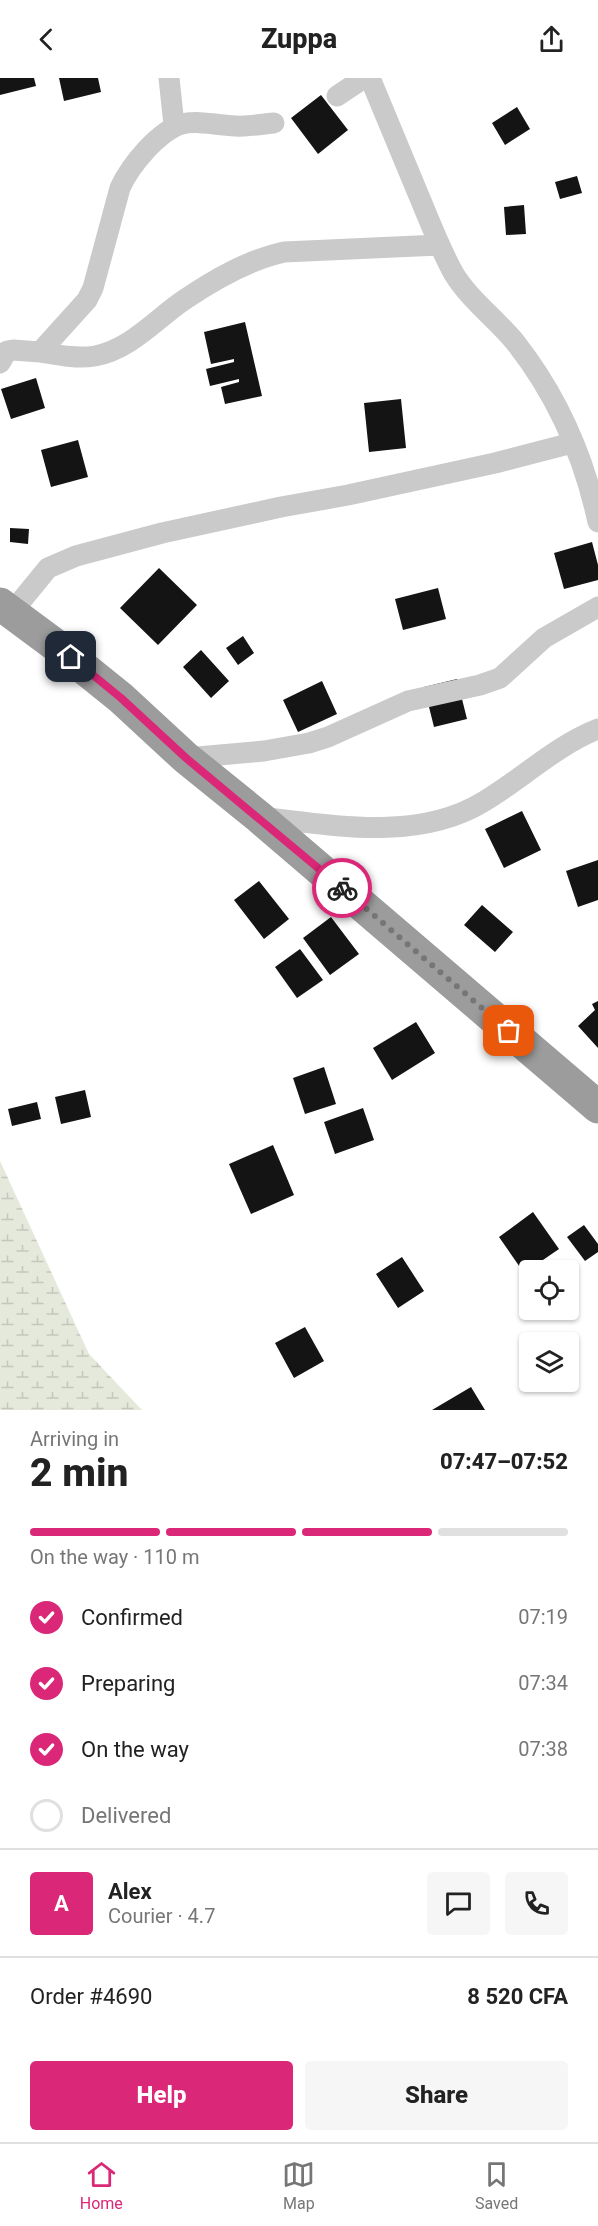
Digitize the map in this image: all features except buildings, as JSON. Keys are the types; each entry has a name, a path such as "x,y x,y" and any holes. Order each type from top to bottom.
{"highway":[{"path":"6,608 121,698 186,758 259,817 598,1107"}],"street":[{"path":"169,78 174,125"},
{"path":"337,96 364,78"},
{"path":"370,78 439,245 455,275 465,289 513,340 532,365 559,410 594,502 598,522"},
{"path":"40,352 87,300 93,288 120,188 126,174 161,135 174,125 201,121 238,126 274,123"},
{"path":"0,363 7,351 13,350 82,357 102,354 120,347 184,300 237,268 268,256 284,252 439,245"},
{"path":"6,608 48,568 76,556 162,533 495,463 572,443"},
{"path":"186,758 264,751 309,743 328,737 408,701 480,685 500,678 544,638 598,607"},
{"path":"259,817 370,826 424,825 444,820 480,804 567,743 598,729"}],"green space":[{"path":"0,1161 89,1354 142,1410 0,1410"}],"way so far":[{"path":"342,888 509,1031"}],"route":[{"path":"71,657 121,698 186,758 342,888"}]}
